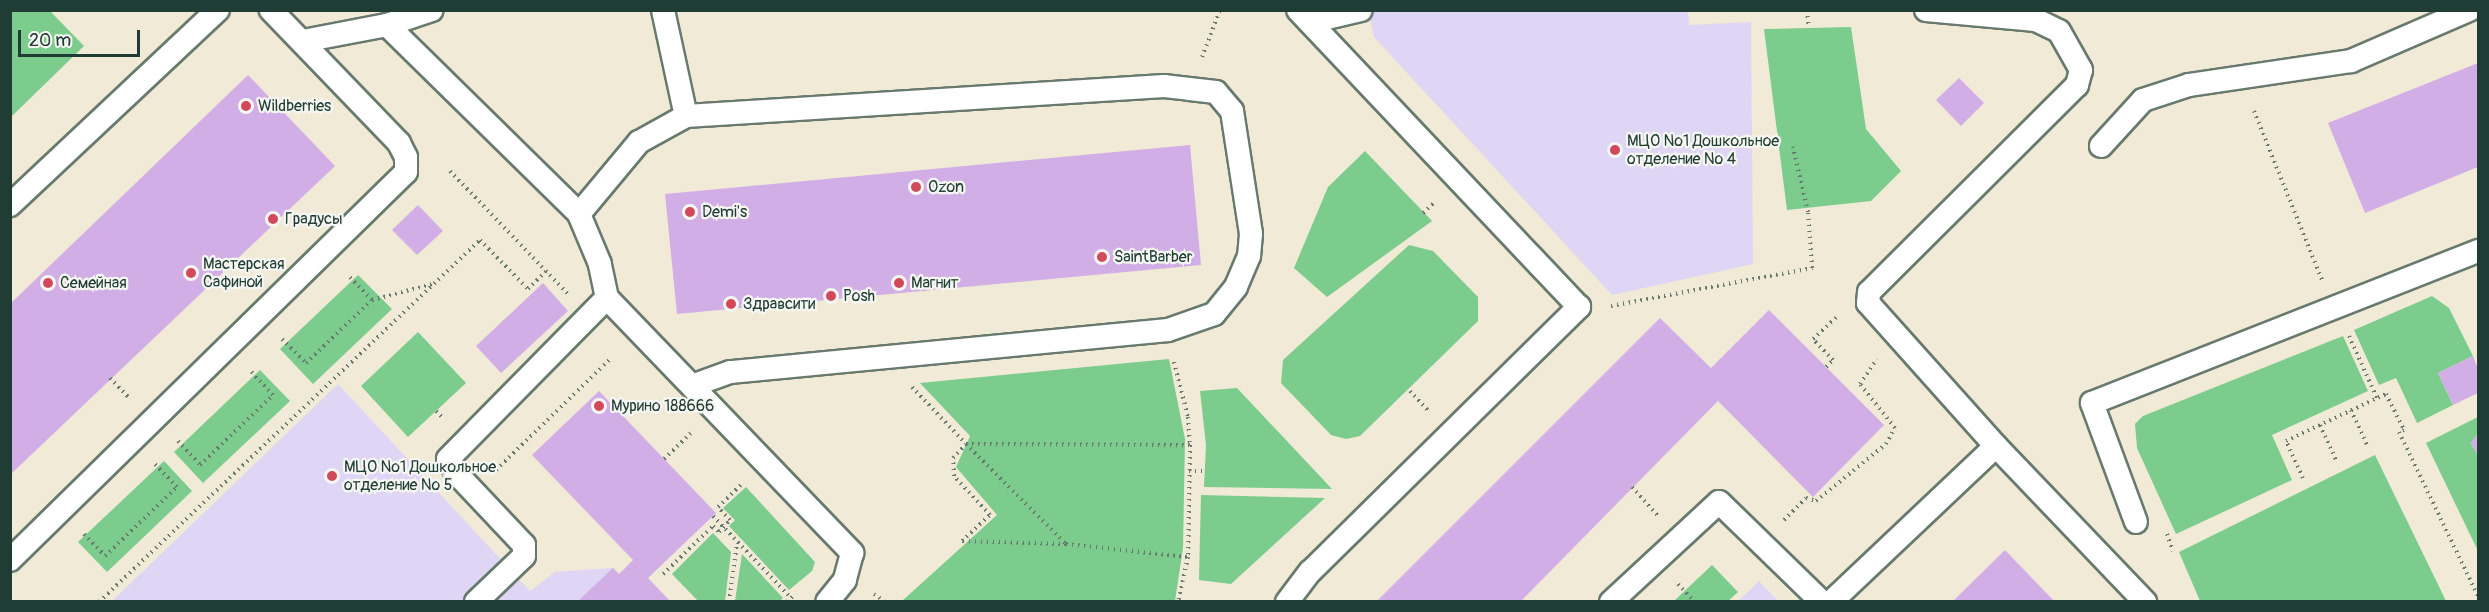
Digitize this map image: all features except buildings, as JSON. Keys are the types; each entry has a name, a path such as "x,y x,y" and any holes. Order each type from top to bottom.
{"lane":[{"path":"10,205 218,10"},
{"path":"10,560 406,172 406,157 399,143 271,10"},
{"path":"303,41 387,25 432,10"},
{"path":"663,10 686,116"},
{"path":"1304,16 1361,10"},
{"path":"1926,10 2036,20 2059,31 2081,70 2077,85 1869,292 1868,303 1996,446 2145,602"},
{"path":"2101,146 2143,100 2189,85 2351,62 2469,10"},
{"path":"1287,602 1310,572 1579,307 1304,16"},
{"path":"387,25 579,214 600,264 607,298 852,553 845,580 827,602"},
{"path":"579,214 639,142 686,116 1190,86 1216,92 1232,111 1251,234 1249,256 1236,286 1214,315 1168,330 730,372 693,385"},
{"path":"2136,522 2092,403 2478,252"},
{"path":"476,602 524,556 524,545 457,474 448,459 607,298"},
{"path":"1831,602 1996,446"},
{"path":"1611,602 1719,502 1822,602"}],"path":[{"path":"1190,86 1220,10"},
{"path":"1807,10 1809,28"},
{"path":"2254,111 2325,286"},
{"path":"1610,306 1812,268 1808,212 1793,147"},
{"path":"450,171 589,315"},
{"path":"99,602 480,240 528,289 546,271"},
{"path":"345,272 372,300"},
{"path":"279,336 306,363 372,300 435,283"},
{"path":"1826,367 1833,360 1813,339 1840,314"},
{"path":"2345,329 2377,398"},
{"path":"1168,330 1188,417 1190,445 1188,557 1178,602"},
{"path":"487,465 491,475 612,357"},
{"path":"1782,522 1806,498 1816,501 1862,465 1895,428 1860,384 1877,358"},
{"path":"173,436 200,465 273,395 246,366"},
{"path":"110,378 137,406"},
{"path":"903,378 1066,544"},
{"path":"2303,478 2286,441 2386,394 2404,430 2398,432 2478,596"},
{"path":"2351,410 2368,447"},
{"path":"2320,425 2337,462"},
{"path":"664,459 686,438"},
{"path":"1188,557 1066,544 962,541 990,515 954,476 953,458 966,444 1190,445"},
{"path":"77,527 105,556 177,487 150,459"},
{"path":"1189,471 1204,471"},
{"path":"663,574 713,526 718,532 730,520 718,507 746,480"},
{"path":"1632,488 1660,518"},
{"path":"713,516 791,598"},
{"path":"729,602 737,542"},
{"path":"1671,577 1695,602"},
{"path":"786,602 799,590"},
{"path":"872,593 885,602"}],"shaded area":[{"name":"МЦО №1 Дошкольное отделение № 4","path":"1688,10 1689,25 1751,22 1753,264 1612,295 1374,37 1369,11"},
{"name":"МЦО №1 Дошкольное отделение № 5","path":"338,384 530,591 555,572 613,568 646,601 111,602"},
{"path":"1759,581 1778,601 1738,601"}],"green space":[{"path":"11,10 50,11 84,46 11,117"},
{"path":"1851,27 1866,129 1901,171 1871,201 1787,210 1764,29"},
{"path":"1365,151 1432,221 1327,297 1294,268 1328,187"},
{"path":"1409,245 1433,251 1478,297 1478,321 1360,436 1346,439 1331,435 1281,383 1283,360"},
{"path":"358,275 392,309 313,384 280,349"},
{"path":"2432,296 2449,308 2473,356 2438,373 2453,405 2417,423 2396,378 2379,385 2354,330"},
{"path":"418,332 466,383 408,437 361,386"},
{"path":"2343,336 2368,391 2272,435 2292,480 2176,534 2137,448 2135,424 2143,416"},
{"path":"1169,359 1185,439 1183,548 1175,601 902,601 997,515 956,467 970,436 920,383"},
{"path":"260,370 290,401 203,483 174,452"},
{"path":"1237,388 1332,489 1204,487 1206,445 1200,391"},
{"path":"2478,417 2478,433 2471,443 2478,456 2478,551 2426,443"},
{"path":"2375,455 2446,601 2200,601 2179,552"},
{"path":"164,461 192,491 107,572 78,542"},
{"path":"746,487 815,562 812,571 789,590 729,526 735,520 723,508"},
{"path":"1201,495 1325,498 1231,584 1199,580"},
{"path":"713,533 731,552 725,601 698,601 672,574"},
{"path":"742,554 783,598 780,601 735,601"},
{"path":"1712,565 1738,592 1728,601 1674,601"}],"place":[{"name":"Wildberries","path":"246,106"},
{"name":"МЦО №1 Дошкольное отделение № 4","path":"1615,150"},
{"name":"Ozon","path":"916,187"},
{"name":"Demi's","path":"690,212"},
{"name":"Градусы","path":"273,219"},
{"name":"SaintBarber","path":"1102,257"},
{"name":"Мастерская Сафиной","path":"191,273"},
{"name":"Семейная","path":"48,283"},
{"name":"Магнит","path":"899,283"},
{"name":"Posh","path":"831,296"},
{"name":"Здравсити","path":"731,304"},
{"name":"Мурино 188666","path":"599,406"},
{"name":"МЦО №1 Дошкольное отделение № 5","path":"332,476"}]}
